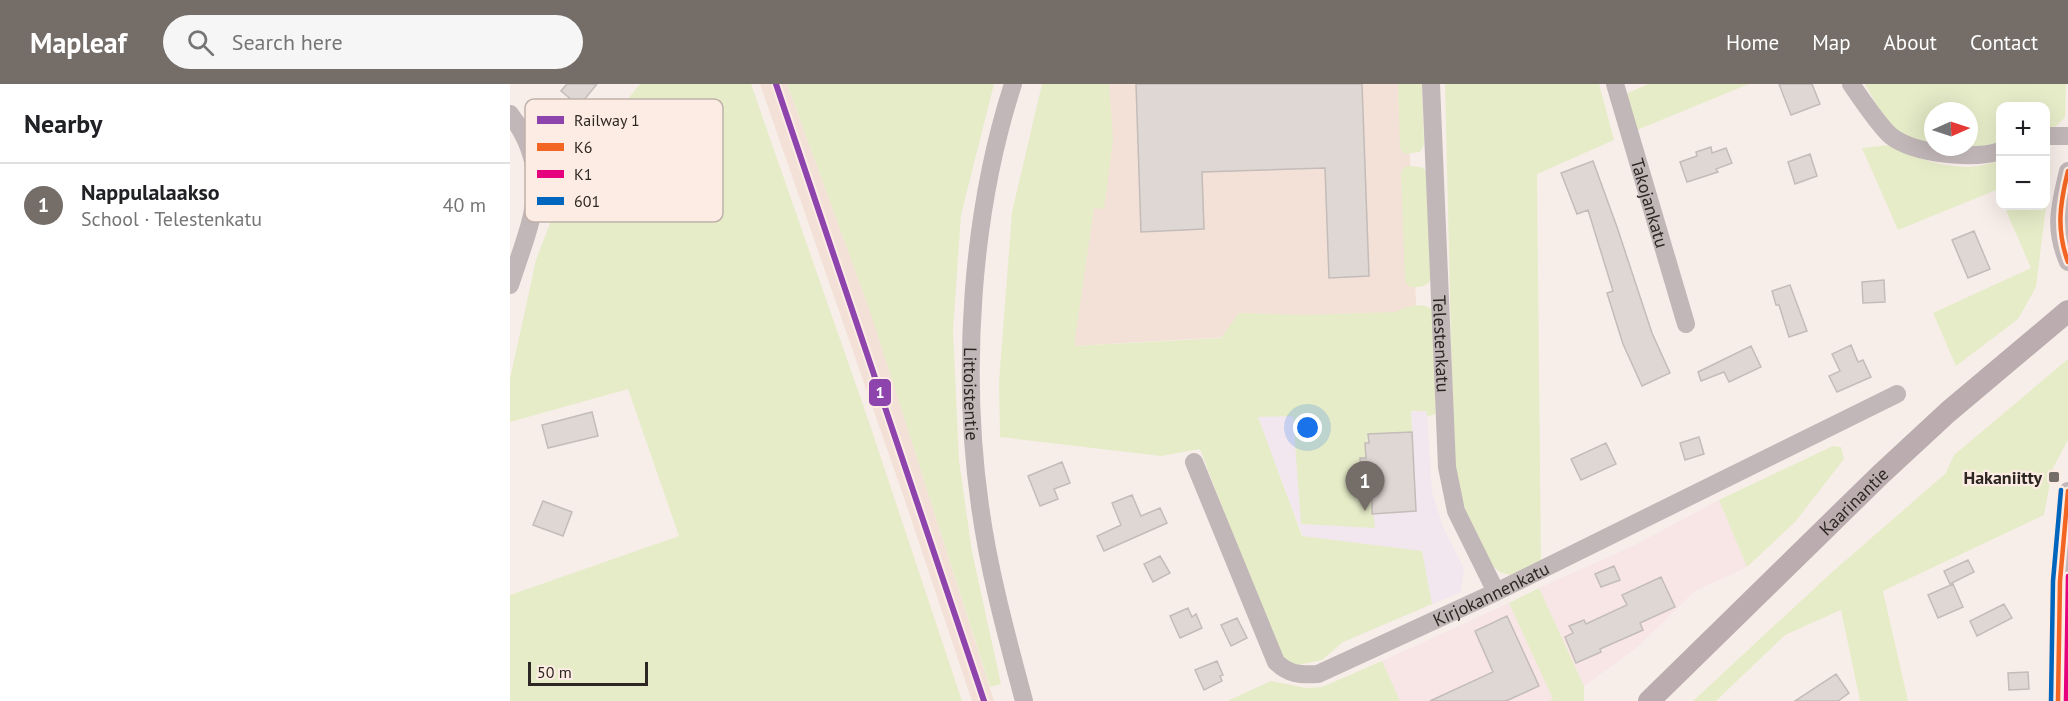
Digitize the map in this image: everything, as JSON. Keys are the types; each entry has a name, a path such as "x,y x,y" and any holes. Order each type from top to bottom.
{"main road":[{"name":"Kaarinantie","path":"1649,701 1880,475 1948,412 2068,311"}],"street":[{"name":"Littoistentie","path":"1013,84 997,144 979,237 972,334 971,394 976,478 987,552 1024,701"},
{"name":"Telestenkatu","path":"1431,84 1447,467 1456,511 1496,592"},
{"name":"Takojankatu","path":"1615,84 1686,324"},
{"path":"1851,84 1891,136 1919,149 1958,156 1996,152"},
{"path":"510,114 525,140"},
{"path":"2050,136 2068,136"},
{"path":"2068,171 2060,205 2058,232 2068,262"},
{"path":"510,285 531,222"},
{"name":"Kirjokannenkatu","path":"1194,462 1276,662 1286,671 1299,675 1318,674 1496,592 1897,394"},
{"path":"2058,701 2063,642 2061,580 2068,491"}],"shaded area":[{"path":"760,84 787,84 872,316 994,701 972,701"},
{"path":"1090,84 1407,84 1417,326 1073,346 1094,207"},
{"path":"1427,411 1432,492 1444,529 1464,569 1461,592 1343,642 1257,416"},
{"path":"1719,500 1747,567 1695,591 1636,648 1584,686 1539,588 1633,546"},
{"path":"1509,603 1554,699 1548,701 1400,701 1382,661"}],"green space":[{"path":"640,84 751,84 870,425 962,701 510,701 510,595 679,536 628,389 510,422 510,379 536,260 551,222 723,222 723,99 628,99"},
{"path":"787,84 994,84 961,215 953,331 959,460 972,552 1001,684 990,687 871,314"},
{"path":"1042,84 1109,84 1113,140 1104,209 1094,208 1074,346 1221,338 1239,313 1305,315 1396,312 1418,305 1432,309 1436,412 1434,415 1427,416 1426,411 1411,411 1412,432 1368,434 1366,458 1361,458 1371,489 1362,490 1363,497 1372,497 1375,528 1301,524 1293,416 1258,417 1302,536 1422,551 1432,604 1343,642 1322,660 1289,667 1279,657 1200,449 1161,456 1000,437 999,382 1012,212"},
{"path":"1398,84 1422,84 1424,145 1420,152 1405,154 1400,148"},
{"path":"1445,84 1599,84 1614,140 1537,174 1541,566 1522,574 1510,575 1500,572 1490,564 1468,522 1454,465"},
{"path":"1648,84 1749,84 1637,130 1626,94"},
{"path":"1865,84 2066,84 2065,117 2050,129 2050,102 1996,102 1996,145 1978,146 1978,102 1924,102 1924,142 1897,132 1881,113"},
{"path":"1889,145 1917,157 1957,167 1980,166 1996,162 1996,190 1898,230 1862,148"},
{"path":"1421,167 1426,170 1431,279 1427,284 1419,287 1410,287 1405,282 1401,173 1403,168"},
{"path":"2006,210 2046,210 2036,287 2018,319 1956,366 1933,313 2031,268"},
{"path":"2068,359 2068,440 2053,468 2044,515 1883,591 1908,701 1860,701 1841,610 1785,635 1716,701 1693,701 1830,574 1946,473 1954,455"},
{"path":"1833,446 1841,447 1844,459 1795,522 1747,567 1719,500"},
{"path":"1539,588 1584,686 1584,701 1548,701 1553,699 1509,603"},
{"path":"1382,661 1400,701 1227,701 1271,681 1306,688 1322,687"}],"building":[{"path":"567,84 597,84 585,99 571,99 561,91"},
{"path":"1136,84 1362,84 1369,276 1329,278 1325,168 1202,172 1204,229 1141,232"},
{"path":"1779,84 1812,84 1820,104 1791,115"},
{"path":"1711,147 1712,153 1726,148 1732,163 1716,169 1718,172 1687,182 1680,162 1697,156 1696,152"},
{"path":"1810,154 1817,176 1795,184 1788,162"},
{"path":"1593,161 1652,333 1670,373 1642,386 1623,344 1607,293 1613,291 1588,210 1577,214 1561,173"},
{"path":"1974,231 1990,269 1968,278 1952,240"},
{"path":"1884,280 1885,302 1863,303 1862,282"},
{"path":"1790,285 1807,331 1789,337 1772,291"},
{"path":"1851,345 1858,362 1863,360 1871,377 1837,392 1829,376 1840,371 1832,354"},
{"path":"1751,346 1761,367 1729,382 1724,372 1701,381 1698,372"},
{"path":"592,412 598,436 548,448 542,425"},
{"path":"1412,432 1416,511 1372,514 1372,497 1363,498 1360,458 1366,458 1365,443 1369,443 1368,434"},
{"path":"1699,437 1704,454 1685,460 1680,443"},
{"path":"1606,443 1616,464 1581,480 1571,459"},
{"path":"1062,462 1070,483 1054,489 1058,499 1040,506 1028,476"},
{"path":"1132,495 1141,516 1160,508 1167,523 1104,551 1097,536 1121,525 1112,503"},
{"path":"543,501 572,512 563,536 533,525"},
{"path":"1160,556 1170,573 1153,582 1144,564"},
{"path":"1968,560 1974,572 1950,584 1944,571"},
{"path":"1614,566 1620,580 1601,587 1595,574"},
{"path":"1661,577 1675,607 1640,623 1643,630 1600,649 1601,652 1576,663 1565,637 1573,633 1569,626 1584,620 1586,624 1627,605 1622,595"},
{"path":"1953,584 1963,607 1938,618 1928,595"},
{"path":"2004,604 2012,618 1977,636 1970,621"},
{"path":"1188,608 1192,617 1196,614 1202,628 1180,638 1170,616"},
{"path":"1507,616 1539,686 1506,701 1430,701 1493,672 1475,631"},
{"path":"1237,618 1247,638 1231,646 1221,625"},
{"path":"1217,661 1223,675 1220,676 1222,681 1204,690 1195,670"},
{"path":"2028,672 2029,689 2009,690 2008,673"},
{"path":"1836,674 1849,693 1838,701 1795,701"}],"rail line":[{"name":"1","path":"776,84 984,701"}],"transit line":[{"name":"K6","path":"2068,171 2060,216 2062,239 2068,262"},
{"name":"601","path":"2051,701 2053,581 2061,490"},
{"name":"K6","path":"2058,701 2060,581 2068,491"},
{"name":"K1","path":"2066,701 2068,576"}],"place":[{"name":"Hakaniitty","path":"2054,477"},
{"name":"Nappulalaakso","path":"1365,511"}]}
